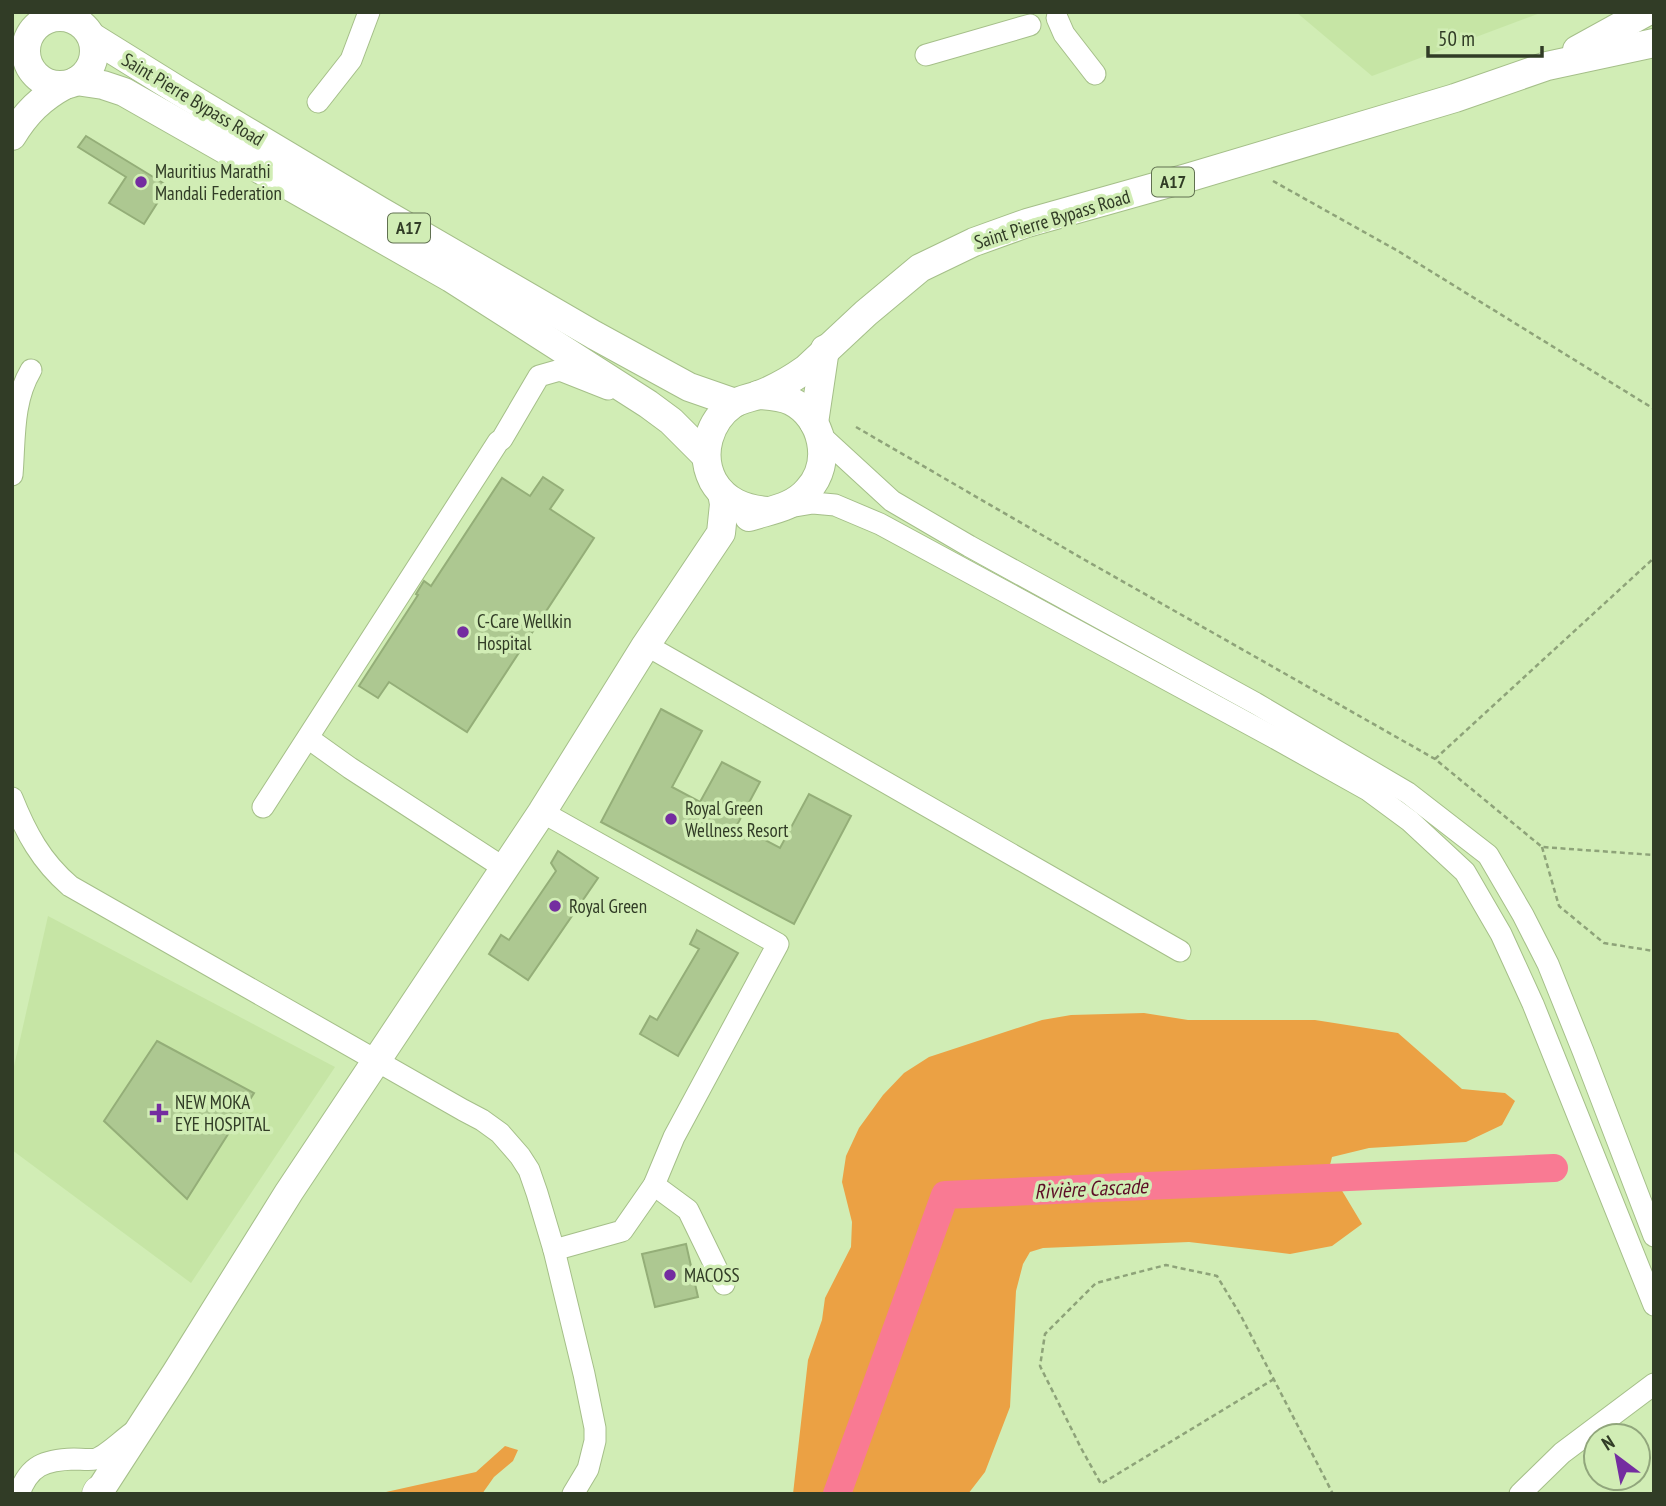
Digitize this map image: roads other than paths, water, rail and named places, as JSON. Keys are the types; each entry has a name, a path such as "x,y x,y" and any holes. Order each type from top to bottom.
{"main road":[{"name":"A17","path":"1546,66 1646,12"},
{"name":"A17","path":"70,83 55,85 38,77 21,48 36,28 52,15 76,20 92,37"},
{"name":"Saint Pierre Bypass Road","path":"92,37 179,92 594,335 689,387 747,399"},
{"path":"12,136 22,119 46,95 84,75 94,57 92,37"},
{"name":"A17","path":"1546,66 1654,43"},
{"name":"Saint Pierre Bypass Road","path":"825,349 920,268 974,242 1027,223 1455,98 1546,66"},
{"name":"Saint Pierre Bypass Road","path":"70,83 103,85 124,92 451,278 648,404"},
{"name":"A17","path":"722,492 708,469 706,456 713,425 723,413 806,369 825,349"},
{"path":"98,1493 289,1192 542,812 646,645 721,533 750,517 795,502 809,489 819,472 822,453 817,429 825,349"},
{"name":"A17","path":"747,399 775,396 790,401 804,410 817,429"},
{"name":"A17","path":"648,404 671,421 706,456"},
{"path":"722,492 735,503 750,509 772,510"},
{"path":"721,533 724,504 722,492"}],"street":[{"path":"318,102 351,60 369,12"},
{"path":"926,55 1027,18 1068,15 1064,34 1095,74"},
{"path":"12,475 16,412 24,382 31,370"},
{"path":"263,807 539,376 560,370 648,404"},
{"path":"817,429 892,501 1255,703 1408,793 1488,855 1548,964 1654,1236"},
{"path":"772,510 813,503 835,505 880,524 1368,790 1419,830 1465,872 1501,934 1533,1004 1654,1305"},
{"path":"646,645 1180,951"},
{"path":"308,737 350,768 503,868"},
{"path":"12,798 38,851 54,872 70,886 482,1120 511,1144 529,1170 554,1251 584,1374 594,1428 595,1441 589,1469 573,1494"},
{"path":"542,812 778,944 674,1137 654,1185 622,1231 554,1251"},
{"path":"654,1185 688,1210 724,1284"},
{"path":"1520,1494 1562,1453 1654,1384"},
{"path":"19,1494 24,1480 36,1467 54,1460 96,1459 144,1422"}],"waterway":[{"name":"Rivière Cascade","path":"837,1494 945,1195 1554,1168"}],"place":[{"name":"Mauritius Marathi Mandali Federation","path":"141,182"},
{"name":"C-Care Wellkin Hospital","path":"463,632"},
{"name":"Royal Green Wellness Resort","path":"671,819"},
{"name":"Royal Green","path":"555,906"},
{"name":"NEW MOKA EYE HOSPITAL","path":"159,1113"},
{"name":"MACOSS","path":"670,1275"}]}
